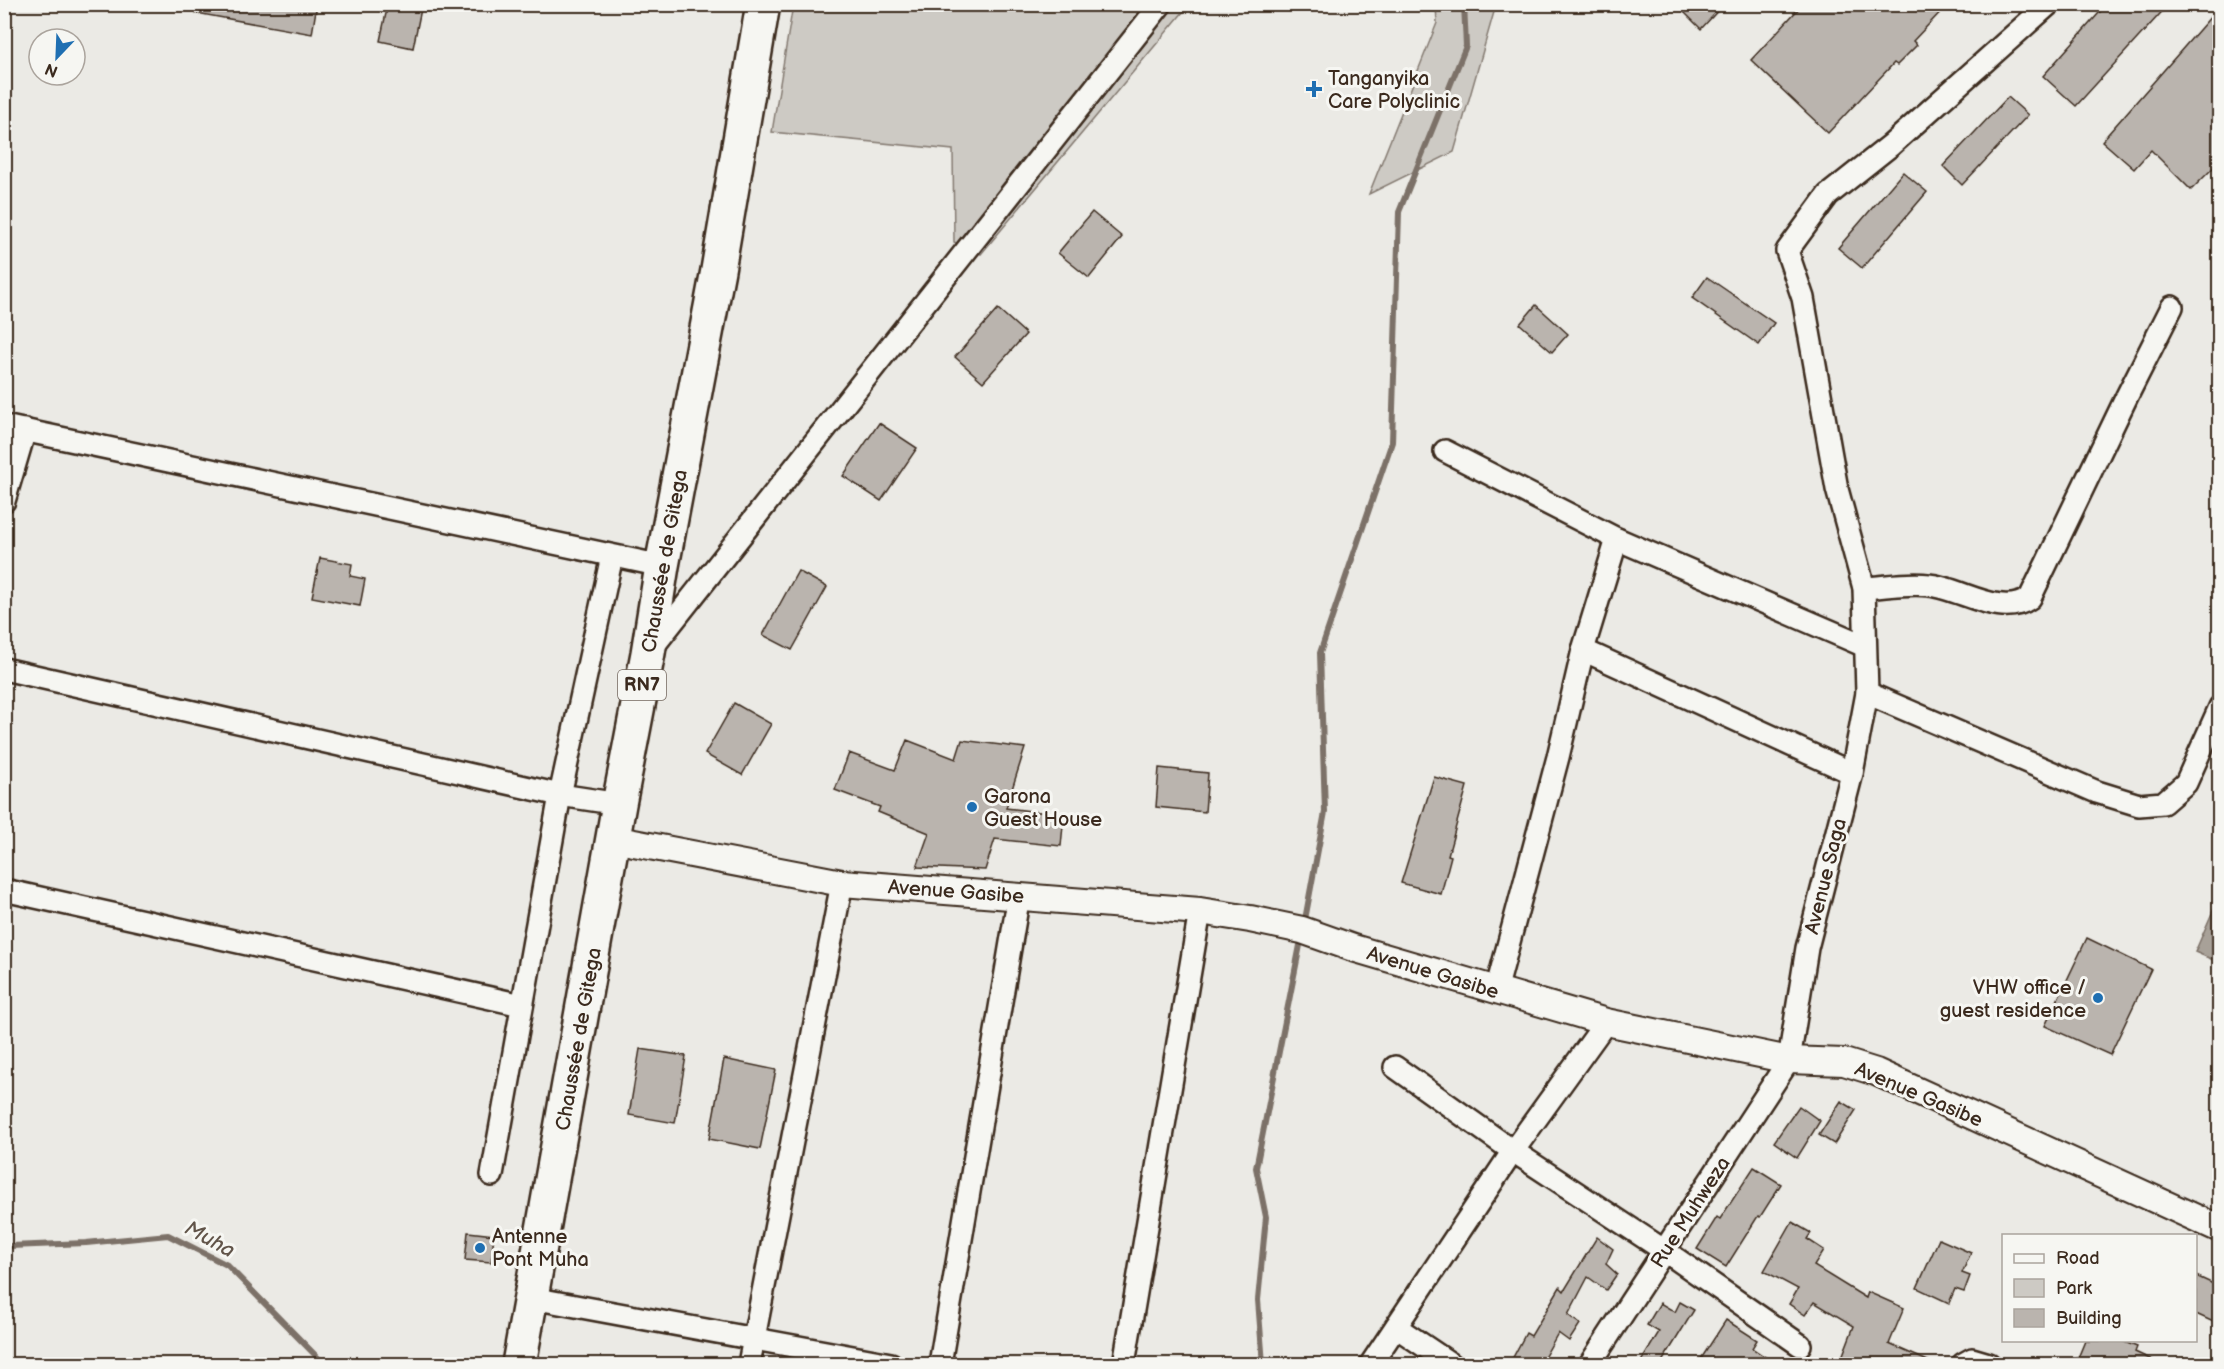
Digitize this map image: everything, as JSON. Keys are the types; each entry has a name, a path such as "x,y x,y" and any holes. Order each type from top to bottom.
{"main road":[{"name":"Chaussée de Gitega","path":"519,1365 662,566 718,270 763,4"}],"street":[{"path":"648,653 1161,4"},
{"name":"Avenue Saga","path":"1789,1060 1807,948 1852,773 1867,693 1864,588 1837,489 1803,298 1787,251 1828,195 1891,145 2049,4"},
{"path":"1864,588 1927,584 2012,607 2021,605 2030,598 2172,307"},
{"path":"4,501 15,428 662,566"},
{"path":"1445,451 1617,539 1865,646"},
{"path":"1496,991 1558,757 1583,650 1617,539"},
{"path":"492,1175 561,795 612,556"},
{"path":"1583,650 1852,773"},
{"path":"4,669 561,795 619,804"},
{"path":"1867,693 2097,792 2139,805 2163,803 2186,783 2220,707"},
{"name":"Avenue Gasibe","path":"613,839 842,883 1019,895 1200,911 1302,930 1353,948 1606,1022 1789,1060 1844,1062 1876,1072 2220,1229"},
{"path":"749,1365 842,883"},
{"path":"4,890 522,1005"},
{"path":"940,1365 1019,895"},
{"path":"1124,1365 1200,911"},
{"path":"1371,1365 1513,1151 1606,1022"},
{"name":"Rue Muhweza","path":"1590,1365 1789,1060"},
{"path":"1395,1067 1513,1151 1665,1251 1800,1345"},
{"path":"532,1298 891,1365"},
{"path":"1396,1327 1451,1365"},
{"path":"1963,1365 1972,1359 1989,1365"}],"green space":[{"path":"793,5 1189,5 981,254 954,242 953,150 772,132"},
{"path":"1436,5 1496,5 1454,152 1369,194 1437,23"}],"shaded area":[{"path":"2219,897 2220,959 2218,962 2195,952"}],"building":[{"path":"197,4 317,4 312,34 196,13"},
{"path":"388,4 422,4 413,48 380,41"},
{"path":"1676,4 1724,4 1701,29"},
{"path":"1803,4 1948,4 1913,41 1917,45 1897,65 1894,63 1828,133 1751,60"},
{"path":"2107,4 2169,4 2076,106 2043,76"},
{"path":"2220,6 2220,161 2191,190 2151,150 2134,169 2102,141"},
{"path":"2008,97 2028,115 1962,185 1943,166"},
{"path":"1903,172 1927,192 1862,268 1838,248"},
{"path":"1092,212 1122,237 1089,278 1058,253"},
{"path":"1707,277 1774,323 1759,345 1692,298"},
{"path":"1536,305 1568,334 1552,352 1520,324"},
{"path":"998,309 1026,334 983,382 955,357"},
{"path":"879,423 917,448 881,501 843,476"},
{"path":"320,558 352,564 350,576 365,579 360,606 312,597"},
{"path":"798,571 827,587 792,650 763,635"},
{"path":"734,703 771,724 742,775 705,754"},
{"path":"907,740 956,759 962,740 1025,748 1006,808 1064,815 1061,846 995,839 985,870 917,867 929,833 878,812 880,807 835,790 849,753 895,770"},
{"path":"1159,768 1208,773 1205,812 1156,807"},
{"path":"1434,777 1467,786 1448,855 1451,856 1441,894 1401,883"},
{"name":"VHW office / guest residence","path":"2087,938 2151,969 2110,1055 2045,1026"},
{"path":"640,1049 686,1056 675,1123 629,1115"},
{"path":"724,1059 776,1070 760,1149 709,1139"},
{"path":"1841,1101 1856,1110 1834,1144 1819,1135"},
{"path":"1799,1106 1820,1121 1797,1158 1774,1142"},
{"path":"1754,1167 1781,1184 1726,1267 1697,1249 1717,1217 1720,1219"},
{"path":"1792,1222 1811,1233 1807,1239 1824,1250 1814,1266 1866,1298 1868,1292 1904,1308 1889,1344 1937,1365 1839,1365 1854,1326 1814,1302 1805,1315 1789,1304 1798,1289 1764,1271"},
{"path":"468,1232 494,1235 491,1262 465,1260"},
{"path":"1597,1237 1613,1249 1606,1264 1617,1274 1606,1290 1588,1277 1568,1315 1580,1324 1569,1341 1558,1333 1540,1365 1509,1365 1526,1333 1531,1336 1560,1287 1564,1291"},
{"path":"1939,1239 1971,1253 1962,1273 1970,1276 1964,1292 1955,1289 1949,1303 1917,1288"},
{"path":"2197,1276 2220,1287 2220,1325 2197,1314"},
{"path":"1680,1302 1694,1310 1660,1365 1639,1365 1659,1332 1647,1325 1660,1303 1675,1312"},
{"path":"1726,1320 1757,1340 1752,1348 1777,1365 1697,1365"},
{"path":"2085,1342 2124,1342 2137,1347 2135,1352 2163,1365 2075,1365"}],"waterway":[{"path":"1304,925 1325,812 1320,653 1392,442 1399,212 1466,46 1464,4"},
{"path":"1263,1364 1258,1300 1266,1217 1256,1168 1302,935"},
{"name":"Muha","path":"4,1248 168,1235 227,1265 324,1364"}],"place":[{"name":"Tanganyika Care Polyclinic","path":"1314,89"},
{"name":"Garona Guest House","path":"972,807"},
{"name":"VHW office / guest residence","path":"2098,998"},
{"name":"Antenne Pont Muha","path":"480,1248"}]}
